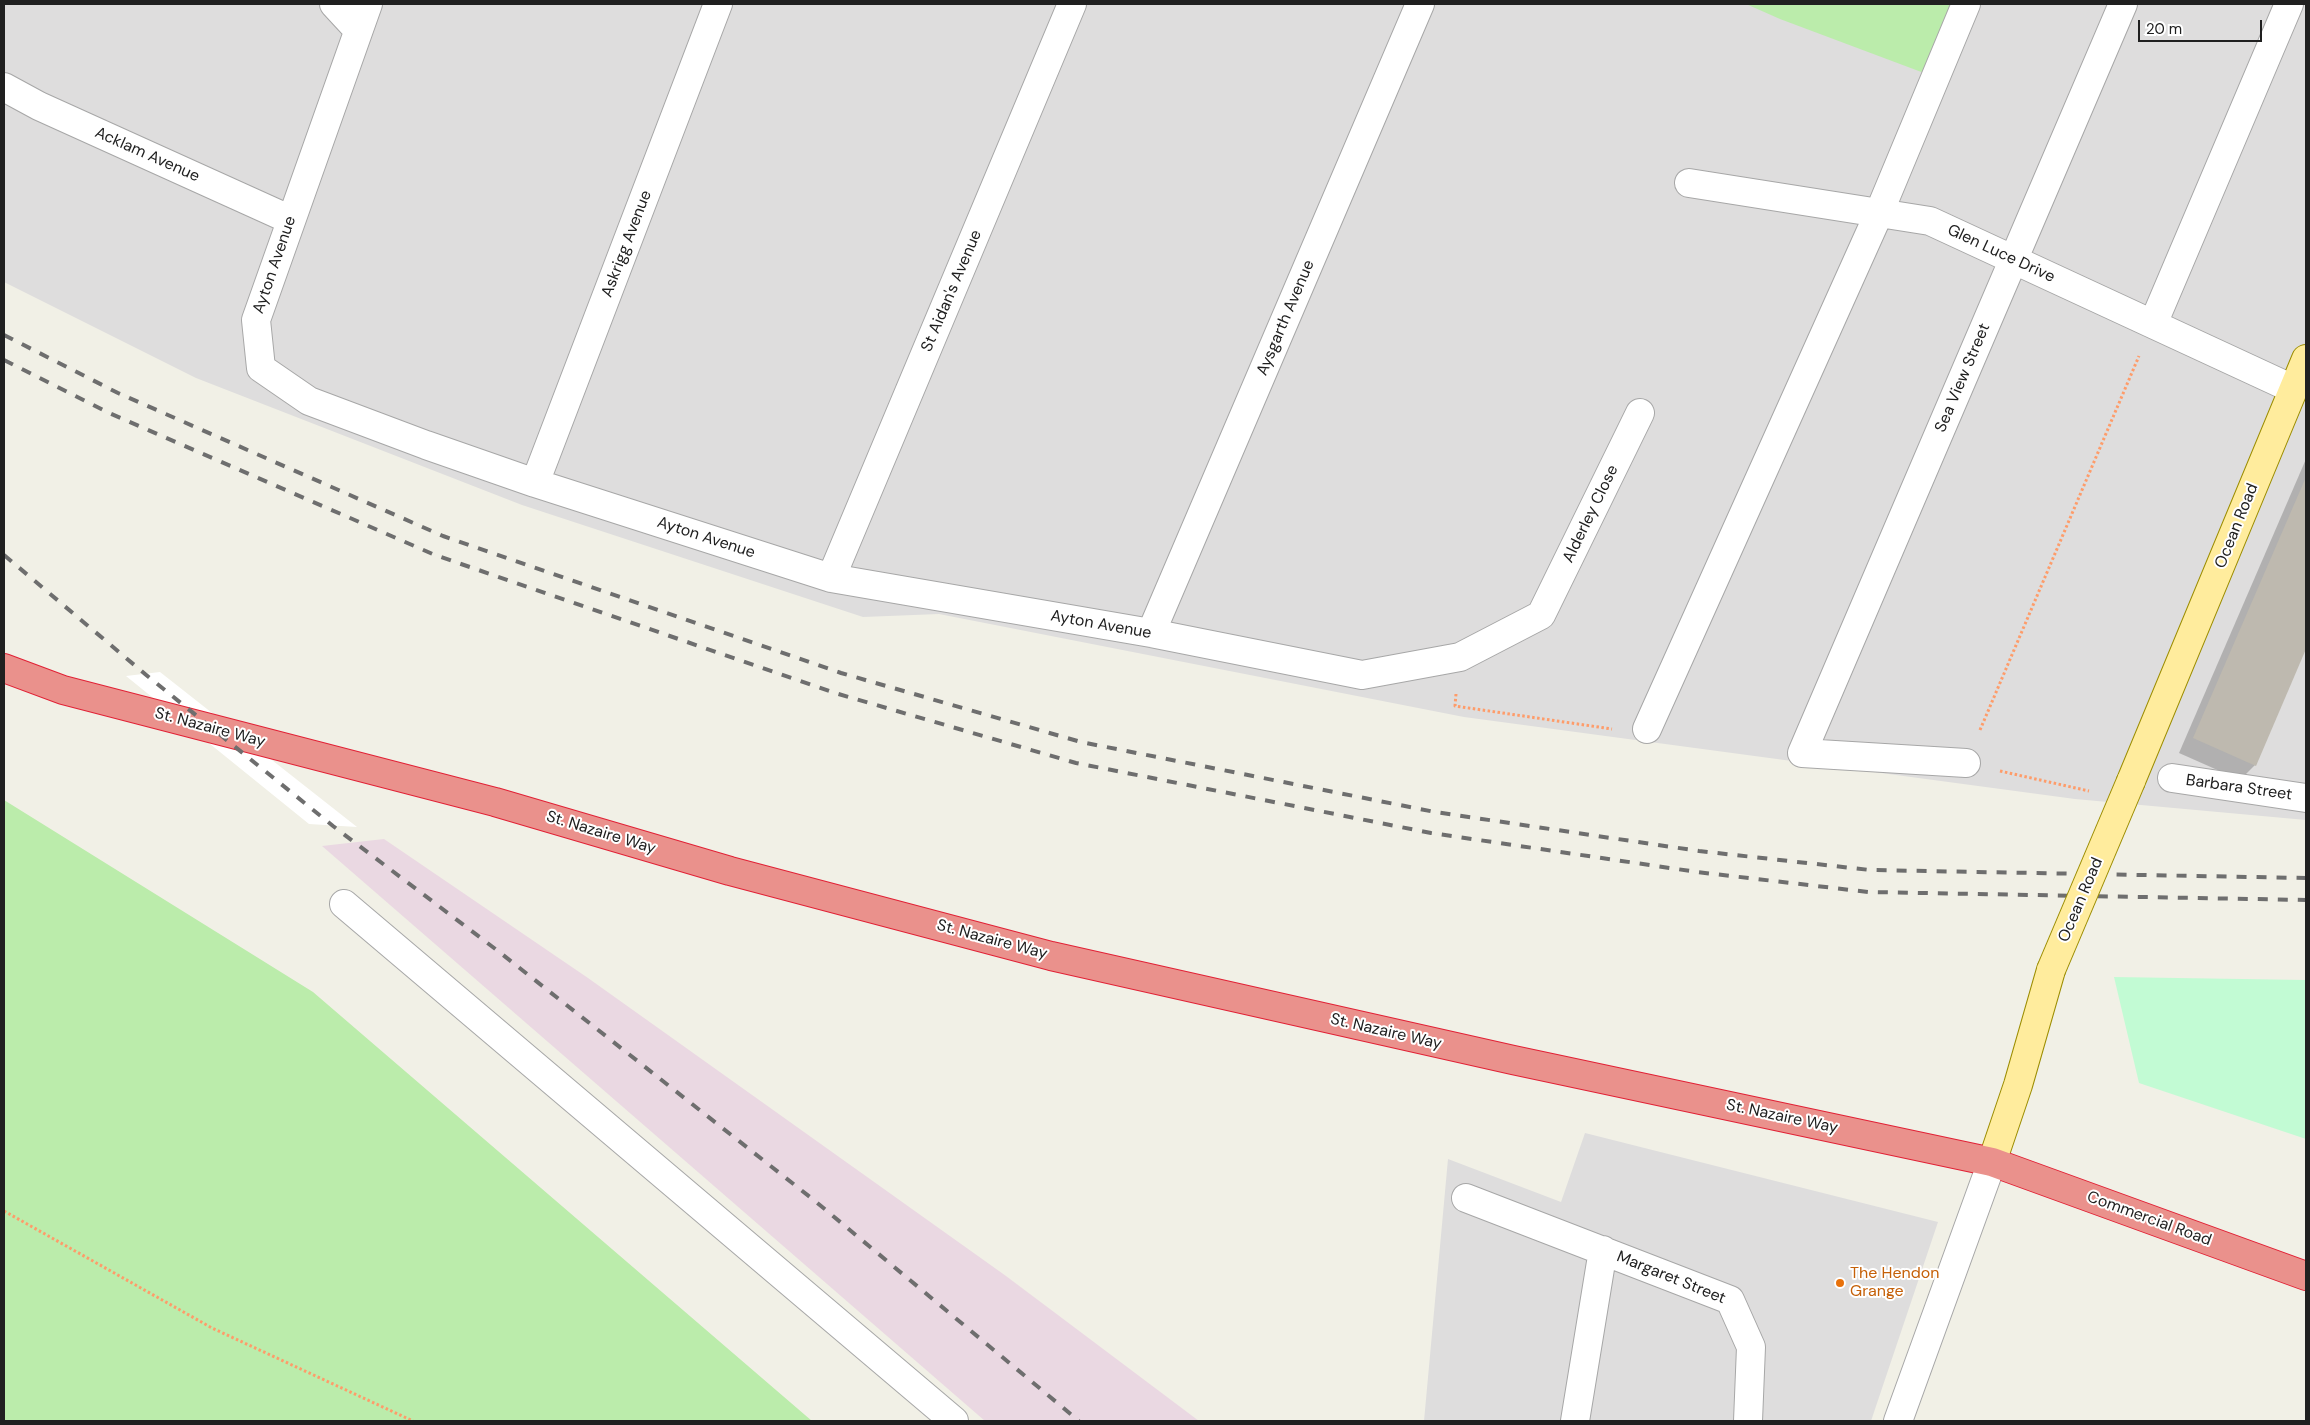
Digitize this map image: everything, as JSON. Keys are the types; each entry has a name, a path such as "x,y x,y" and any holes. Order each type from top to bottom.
{"highway":[{"name":"St. Nazaire Way","path":"4,668 63,690 495,802 730,871 1051,956 1513,1060 1992,1162"},
{"name":"Commercial Road","path":"1992,1162 2306,1276"}],"main road":[{"name":"Ocean Road","path":"1992,1162 2051,970 2306,359"}],"street":[{"path":"334,4 358,30"},
{"name":"Ayton Avenue","path":"368,4 256,320 260,368 309,401 535,483 831,578 1151,633 1362,675 1460,657 1541,615"},
{"name":"Askrigg Avenue","path":"535,483 718,4"},
{"name":"St Aidan's Avenue","path":"831,578 1072,4"},
{"name":"Aysgarth Avenue","path":"1151,633 1420,4"},
{"path":"1648,730 1879,213 1966,4"},
{"name":"Sea View Street","path":"1966,763 1802,753 2123,4"},
{"path":"2153,324 2290,4"},
{"name":"Acklam Avenue","path":"4,87 39,106 291,220"},
{"name":"Glen Luce Drive","path":"1689,183 1930,221 2293,389"},
{"name":"Alderley Close","path":"1541,615 1640,413"},
{"name":"Barbara Street","path":"2172,778 2306,798"},
{"path":"344,904 954,1421"},
{"name":"Ocean Road","path":"1898,1421 1992,1162"},
{"path":"1466,1198 1603,1250"},
{"name":"Margaret Street","path":"1576,1421 1603,1250 1730,1300 1751,1346 1748,1421"}],"path":[{"path":"2132,779 2088,792 1966,763 2153,324"},
{"path":"1460,657 1455,706 1629,731 1648,730"},
{"path":"4,1211 79,1255 212,1328 413,1421"}],"shaded area":[{"path":"4,4 2306,4 2306,820 2075,799 1464,717 939,614 863,617 522,505 196,378 4,282"},
{"path":"384,839 588,978 1006,1276 1199,1421 985,1421 322,846"},
{"path":"1585,1133 1938,1222 1871,1421 1424,1421 1448,1159 1561,1202"}],"green space":[{"path":"1746,4 1953,4 1924,73 1780,19"},
{"path":"4,800 313,992 812,1421 4,1421"},
{"path":"2114,977 2306,980 2306,1139 2139,1083"}],"pier":[{"path":"160,672 357,827 309,824 126,676"}],"building":[{"path":"2306,477 2306,649 2256,766 2193,738"}],"railway":[{"path":"4,335 118,393 443,536 841,673 1081,742 1435,812 1699,851 1870,870 2306,878"},
{"path":"4,360 109,413 435,555 835,693 1076,763 1431,833 1697,872 1868,892 2306,900"},
{"path":"4,555 145,674 333,826 498,951 815,1201 1079,1421"}],"place":[{"name":"The Hendon Grange","path":"1840,1283"}]}
